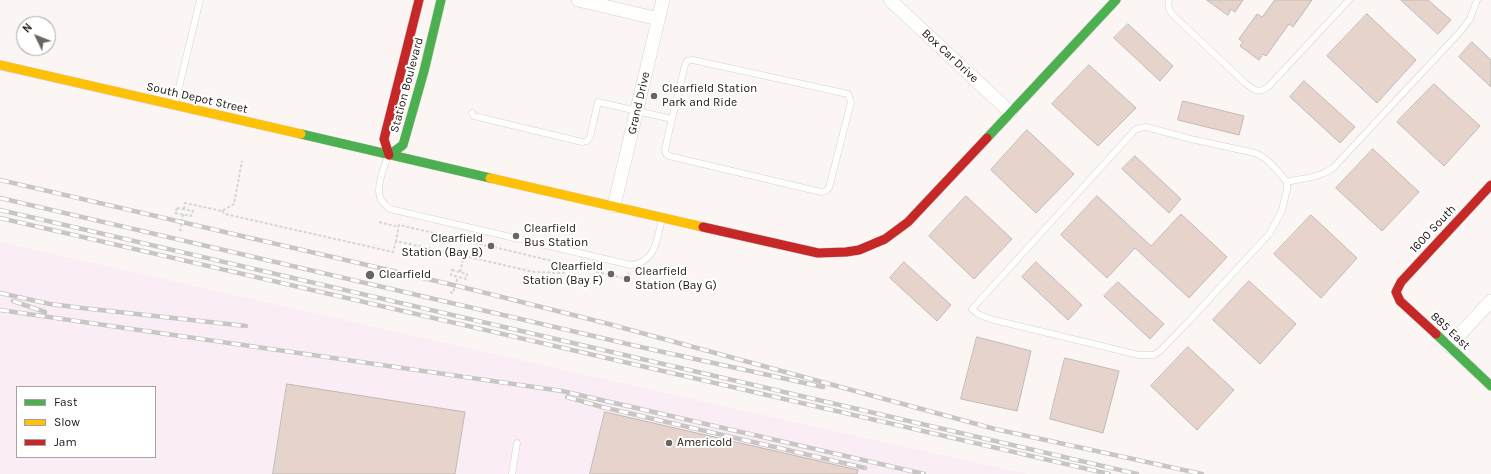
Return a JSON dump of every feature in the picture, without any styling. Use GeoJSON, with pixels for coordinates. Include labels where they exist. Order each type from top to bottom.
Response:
{"type":"FeatureCollection","features":[{"type":"Feature","properties":{"kind":"street","name":"Station Boulevard"},"geometry":{"type":"LineString","coordinates":[[419,0],[384,139],[388,155],[403,145],[424,71],[441,0]]}},
{"type":"Feature","properties":{"kind":"street"},"geometry":{"type":"LineString","coordinates":[[578,0],[659,19]]}},
{"type":"Feature","properties":{"kind":"street","name":"Grand Drive"},"geometry":{"type":"LineString","coordinates":[[614,206],[663,0]]}},
{"type":"Feature","properties":{"kind":"street","name":"Box Car Drive"},"geometry":{"type":"LineString","coordinates":[[890,0],[1010,112]]}},
{"type":"Feature","properties":{"kind":"street","name":"South Depot Street"},"geometry":{"type":"LineString","coordinates":[[0,65],[814,253],[839,254],[865,249],[884,240],[908,222],[1116,0]]}},
{"type":"Feature","properties":{"kind":"street","name":"1600 South"},"geometry":{"type":"LineString","coordinates":[[1396,292],[1401,282],[1491,185]]}},
{"type":"Feature","properties":{"kind":"street","name":"885 East"},"geometry":{"type":"LineString","coordinates":[[1396,292],[1400,301],[1491,386]]}},
{"type":"Feature","properties":{"kind":"street"},"geometry":{"type":"LineString","coordinates":[[1448,346],[1491,301]]}},
{"type":"Feature","properties":{"kind":"lane"},"geometry":{"type":"LineString","coordinates":[[175,105],[200,0]]}},
{"type":"Feature","properties":{"kind":"lane"},"geometry":{"type":"LineString","coordinates":[[1169,0],[1169,10],[1174,16],[1245,83],[1258,91],[1269,86],[1349,0]]}},
{"type":"Feature","properties":{"kind":"lane"},"geometry":{"type":"LineString","coordinates":[[1287,182],[1314,177],[1326,173],[1333,168],[1462,30],[1470,19],[1477,0]]}},
{"type":"Feature","properties":{"kind":"lane"},"geometry":{"type":"LineString","coordinates":[[693,60],[848,94],[851,102],[829,188],[826,191],[821,192],[669,156],[666,154],[665,149],[672,119],[685,65],[687,61],[693,60]]}},
{"type":"Feature","properties":{"kind":"lane"},"geometry":{"type":"LineString","coordinates":[[472,113],[474,116],[582,142],[587,141],[590,137],[598,102],[672,119]]}},
{"type":"Feature","properties":{"kind":"lane"},"geometry":{"type":"LineString","coordinates":[[1146,127],[1191,139],[1255,153],[1260,155],[1272,165],[1287,182],[1287,189],[1282,210],[1270,233],[1179,332],[1154,355],[1139,355],[990,319],[978,314],[972,309],[1135,130],[1139,128],[1146,127]]}},
{"type":"Feature","properties":{"kind":"lane"},"geometry":{"type":"LineString","coordinates":[[388,155],[380,180],[379,190],[380,199],[390,209],[629,264],[639,264],[650,257],[662,218]]}},
{"type":"Feature","properties":{"kind":"lane"},"geometry":{"type":"LineString","coordinates":[[512,474],[517,443]]}},
{"type":"Feature","properties":{"kind":"path"},"geometry":{"type":"LineString","coordinates":[[222,211],[234,204],[242,161]]}},
{"type":"Feature","properties":{"kind":"path"},"geometry":{"type":"LineString","coordinates":[[184,209],[185,203],[222,211],[225,214],[393,252],[399,227]]}},
{"type":"Feature","properties":{"kind":"path"},"geometry":{"type":"LineString","coordinates":[[176,208],[184,209],[193,211],[191,216],[175,213],[176,208]]}},
{"type":"Feature","properties":{"kind":"path"},"geometry":{"type":"LineString","coordinates":[[183,214],[180,230],[184,231]]}},
{"type":"Feature","properties":{"kind":"path"},"geometry":{"type":"LineString","coordinates":[[379,222],[399,227],[400,225],[627,279],[629,264]]}},
{"type":"Feature","properties":{"kind":"path"},"geometry":{"type":"LineString","coordinates":[[396,241],[534,272],[563,273],[569,265]]}},
{"type":"Feature","properties":{"kind":"path"},"geometry":{"type":"LineString","coordinates":[[460,272],[464,256]]}},
{"type":"Feature","properties":{"kind":"path"},"geometry":{"type":"LineString","coordinates":[[452,270],[467,274],[466,279],[458,277],[451,275],[452,270]]}},
{"type":"Feature","properties":{"kind":"path"},"geometry":{"type":"LineString","coordinates":[[450,292],[453,293],[458,277]]}},
{"type":"Feature","properties":{"kind":"shaded area"},"geometry":{"type":"Polygon","coordinates":[[[0,242],[780,419],[1027,474],[0,474],[0,242]]]}},
{"type":"Feature","properties":{"kind":"building"},"geometry":{"type":"Polygon","coordinates":[[[1207,0],[1243,0],[1235,12],[1231,9],[1228,15],[1207,0]]]}},
{"type":"Feature","properties":{"kind":"building"},"geometry":{"type":"Polygon","coordinates":[[[1275,0],[1312,0],[1293,27],[1289,24],[1266,56],[1263,54],[1259,60],[1240,46],[1243,42],[1239,39],[1257,14],[1262,17],[1275,0]]]}},
{"type":"Feature","properties":{"kind":"building"},"geometry":{"type":"Polygon","coordinates":[[[1401,0],[1428,0],[1451,20],[1438,34],[1401,0]]]}},
{"type":"Feature","properties":{"kind":"building"},"geometry":{"type":"Polygon","coordinates":[[[1367,14],[1416,60],[1377,103],[1327,56],[1367,14]]]}},
{"type":"Feature","properties":{"kind":"building"},"geometry":{"type":"Polygon","coordinates":[[[1128,24],[1173,66],[1160,81],[1114,38],[1128,24]]]}},
{"type":"Feature","properties":{"kind":"building"},"geometry":{"type":"Polygon","coordinates":[[[1472,42],[1491,60],[1491,87],[1459,57],[1472,42]]]}},
{"type":"Feature","properties":{"kind":"building"},"geometry":{"type":"Polygon","coordinates":[[[1089,65],[1136,108],[1098,146],[1052,104],[1089,65]]]}},
{"type":"Feature","properties":{"kind":"building"},"geometry":{"type":"Polygon","coordinates":[[[1304,81],[1355,127],[1340,143],[1290,97],[1304,81]]]}},
{"type":"Feature","properties":{"kind":"building"},"geometry":{"type":"Polygon","coordinates":[[[1434,84],[1480,126],[1444,166],[1397,122],[1434,84]]]}},
{"type":"Feature","properties":{"kind":"building"},"geometry":{"type":"Polygon","coordinates":[[[1183,101],[1244,116],[1239,135],[1178,120],[1183,101]]]}},
{"type":"Feature","properties":{"kind":"building"},"geometry":{"type":"Polygon","coordinates":[[[1027,130],[1074,174],[1036,213],[991,170],[1027,130]]]}},
{"type":"Feature","properties":{"kind":"building"},"geometry":{"type":"Polygon","coordinates":[[[1373,149],[1419,192],[1382,231],[1336,188],[1373,149]]]}},
{"type":"Feature","properties":{"kind":"building"},"geometry":{"type":"Polygon","coordinates":[[[1135,156],[1181,199],[1169,213],[1122,169],[1135,156]]]}},
{"type":"Feature","properties":{"kind":"building"},"geometry":{"type":"Polygon","coordinates":[[[966,196],[1012,239],[974,279],[929,236],[966,196]]]}},
{"type":"Feature","properties":{"kind":"building"},"geometry":{"type":"Polygon","coordinates":[[[1097,196],[1151,246],[1181,214],[1227,257],[1189,298],[1135,248],[1107,278],[1061,235],[1097,196]]]}},
{"type":"Feature","properties":{"kind":"building"},"geometry":{"type":"Polygon","coordinates":[[[1311,215],[1357,258],[1321,298],[1274,254],[1311,215]]]}},
{"type":"Feature","properties":{"kind":"building"},"geometry":{"type":"Polygon","coordinates":[[[904,262],[951,305],[937,321],[890,278],[904,262]]]}},
{"type":"Feature","properties":{"kind":"building"},"geometry":{"type":"Polygon","coordinates":[[[1036,262],[1082,305],[1068,320],[1022,277],[1036,262]]]}},
{"type":"Feature","properties":{"kind":"building"},"geometry":{"type":"Polygon","coordinates":[[[1249,281],[1296,324],[1260,364],[1213,320],[1249,281]]]}},
{"type":"Feature","properties":{"kind":"building"},"geometry":{"type":"Polygon","coordinates":[[[1118,282],[1164,324],[1150,339],[1104,296],[1118,282]]]}},
{"type":"Feature","properties":{"kind":"building"},"geometry":{"type":"Polygon","coordinates":[[[977,337],[1031,351],[1017,411],[961,399],[977,337]]]}},
{"type":"Feature","properties":{"kind":"building"},"geometry":{"type":"Polygon","coordinates":[[[1188,347],[1234,390],[1197,430],[1151,386],[1188,347]]]}},
{"type":"Feature","properties":{"kind":"building"},"geometry":{"type":"Polygon","coordinates":[[[1065,358],[1119,371],[1103,433],[1050,419],[1065,358]]]}},
{"type":"Feature","properties":{"kind":"building"},"geometry":{"type":"Polygon","coordinates":[[[287,384],[465,412],[455,474],[273,474],[287,384]]]}},
{"type":"Feature","properties":{"kind":"building","name":"Americold"},"geometry":{"type":"Polygon","coordinates":[[[605,412],[858,470],[857,474],[590,474],[605,412]]]}},
{"type":"Feature","properties":{"kind":"railway"},"geometry":{"type":"LineString","coordinates":[[0,180],[462,287],[605,323],[995,429],[1202,474]]}},
{"type":"Feature","properties":{"kind":"railway"},"geometry":{"type":"LineString","coordinates":[[0,198],[645,348],[823,387]]}},
{"type":"Feature","properties":{"kind":"railway"},"geometry":{"type":"LineString","coordinates":[[0,210],[1137,474]]}},
{"type":"Feature","properties":{"kind":"railway"},"geometry":{"type":"LineString","coordinates":[[0,218],[1109,474]]}},
{"type":"Feature","properties":{"kind":"railway"},"geometry":{"type":"LineString","coordinates":[[0,293],[50,304],[246,326]]}},
{"type":"Feature","properties":{"kind":"railway"},"geometry":{"type":"LineString","coordinates":[[13,301],[45,312]]}},
{"type":"Feature","properties":{"kind":"railway"},"geometry":{"type":"LineString","coordinates":[[0,310],[562,391],[924,474]]}},
{"type":"Feature","properties":{"kind":"railway"},"geometry":{"type":"LineString","coordinates":[[567,397],[602,407],[865,468]]}},
{"type":"Feature","properties":{"kind":"traffic: fast"},"geometry":{"type":"LineString","coordinates":[[389,155],[403,145],[424,71],[441,0]]}},
{"type":"Feature","properties":{"kind":"traffic: fast"},"geometry":{"type":"LineString","coordinates":[[987,138],[1116,0]]}},
{"type":"Feature","properties":{"kind":"traffic: fast"},"geometry":{"type":"LineString","coordinates":[[301,134],[490,178]]}},
{"type":"Feature","properties":{"kind":"traffic: fast"},"geometry":{"type":"LineString","coordinates":[[1436,334],[1491,386]]}},
{"type":"Feature","properties":{"kind":"traffic: slow"},"geometry":{"type":"LineString","coordinates":[[0,65],[301,134]]}},
{"type":"Feature","properties":{"kind":"traffic: slow"},"geometry":{"type":"LineString","coordinates":[[490,178],[703,227]]}},
{"type":"Feature","properties":{"kind":"traffic: jam"},"geometry":{"type":"LineString","coordinates":[[389,155],[384,139],[419,0]]}},
{"type":"Feature","properties":{"kind":"traffic: jam"},"geometry":{"type":"LineString","coordinates":[[703,227],[818,253],[859,250],[885,239],[908,222],[987,138]]}},
{"type":"Feature","properties":{"kind":"traffic: jam"},"geometry":{"type":"LineString","coordinates":[[1436,334],[1400,301],[1396,292],[1401,282],[1491,185]]}},
{"type":"Feature","properties":{"kind":"place","name":"Clearfield Station Park and Ride"},"geometry":{"type":"Point","coordinates":[654,96]}},
{"type":"Feature","properties":{"kind":"place","name":"Clearfield Bus Station"},"geometry":{"type":"Point","coordinates":[516,236]}},
{"type":"Feature","properties":{"kind":"place","name":"Clearfield Station (Bay B)"},"geometry":{"type":"Point","coordinates":[491,246]}},
{"type":"Feature","properties":{"kind":"place","name":"Clearfield Station (Bay F)"},"geometry":{"type":"Point","coordinates":[611,274]}},
{"type":"Feature","properties":{"kind":"place","name":"Clearfield"},"geometry":{"type":"Point","coordinates":[370,275]}},
{"type":"Feature","properties":{"kind":"place","name":"Clearfield Station (Bay G)"},"geometry":{"type":"Point","coordinates":[627,279]}},
{"type":"Feature","properties":{"kind":"place","name":"Americold"},"geometry":{"type":"Point","coordinates":[669,443]}}]}
